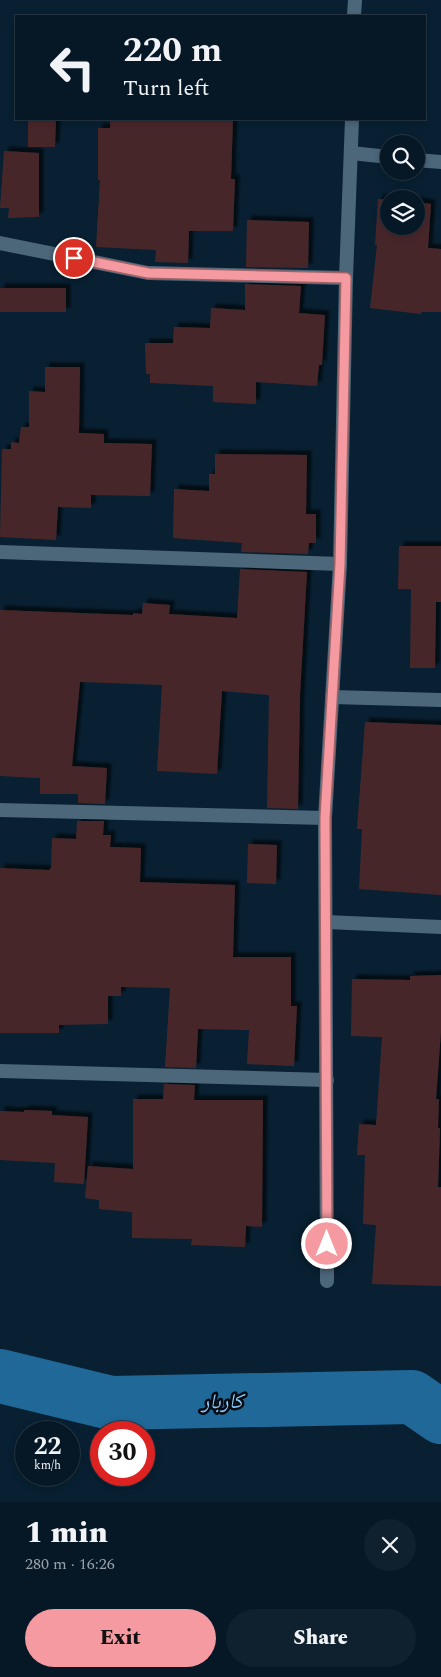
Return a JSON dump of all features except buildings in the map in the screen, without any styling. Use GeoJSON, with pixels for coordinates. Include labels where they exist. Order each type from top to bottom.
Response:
{"type":"FeatureCollection","features":[{"type":"Feature","properties":{"kind":"street"},"geometry":{"type":"LineString","coordinates":[[354,15],[355,0]]}},
{"type":"Feature","properties":{"kind":"street"},"geometry":{"type":"LineString","coordinates":[[327,1281],[325,818],[340,564],[346,278],[352,120]]}},
{"type":"Feature","properties":{"kind":"street"},"geometry":{"type":"LineString","coordinates":[[351,153],[380,156]]}},
{"type":"Feature","properties":{"kind":"street"},"geometry":{"type":"LineString","coordinates":[[425,161],[441,162]]}},
{"type":"Feature","properties":{"kind":"street"},"geometry":{"type":"LineString","coordinates":[[0,243],[148,273],[346,278]]}},
{"type":"Feature","properties":{"kind":"street"},"geometry":{"type":"LineString","coordinates":[[0,552],[340,564]]}},
{"type":"Feature","properties":{"kind":"street"},"geometry":{"type":"LineString","coordinates":[[332,696],[441,700]]}},
{"type":"Feature","properties":{"kind":"street"},"geometry":{"type":"LineString","coordinates":[[0,810],[325,818]]}},
{"type":"Feature","properties":{"kind":"street"},"geometry":{"type":"LineString","coordinates":[[326,922],[441,927]]}},
{"type":"Feature","properties":{"kind":"street"},"geometry":{"type":"LineString","coordinates":[[0,1071],[327,1080]]}},
{"type":"Feature","properties":{"kind":"waterway","name":"کاربار"},"geometry":{"type":"LineString","coordinates":[[0,1376],[111,1403],[412,1397],[441,1417]]}},
{"type":"Feature","properties":{"kind":"route"},"geometry":{"type":"LineString","coordinates":[[74,258],[148,273],[346,278],[340,564],[325,818],[327,1244]]}}]}
